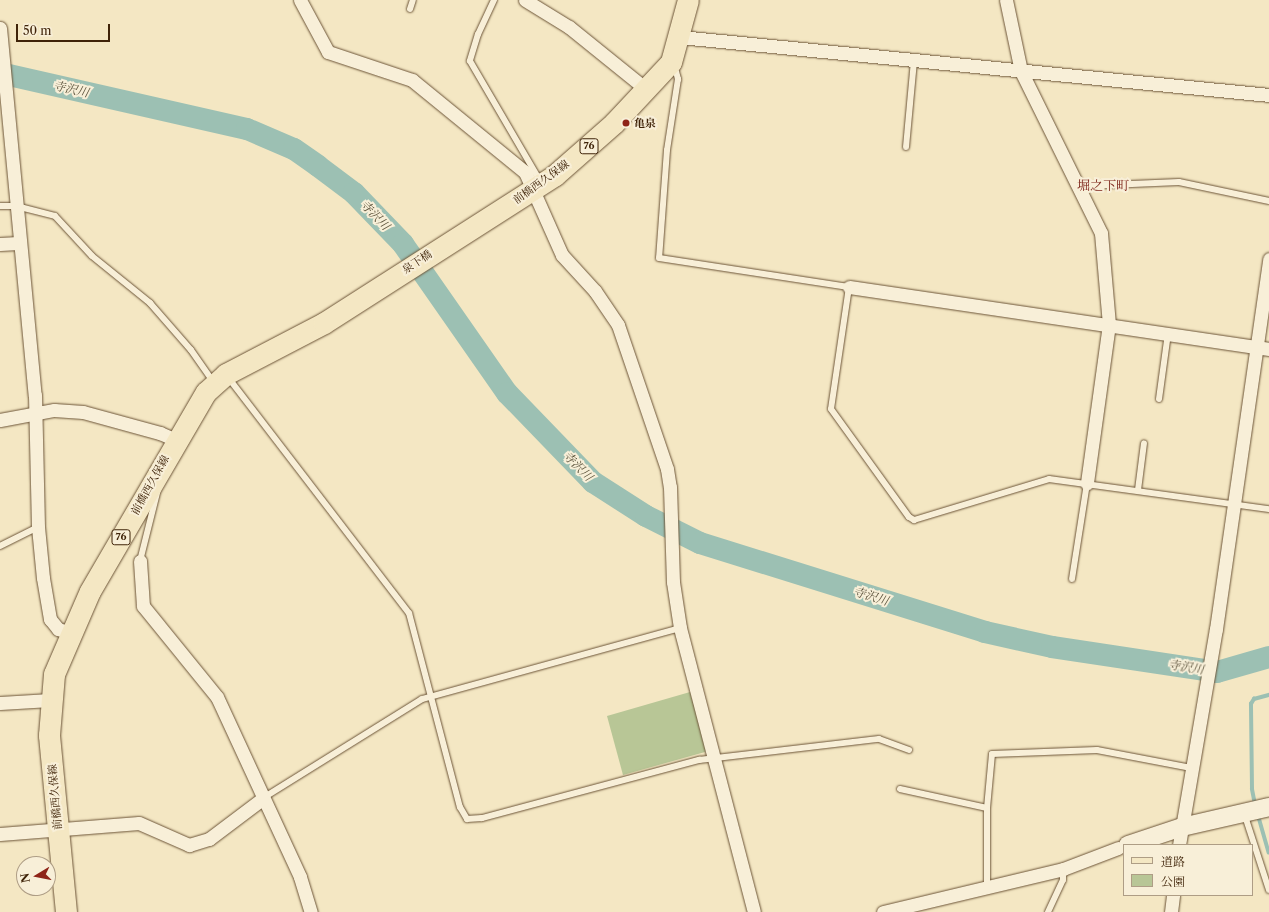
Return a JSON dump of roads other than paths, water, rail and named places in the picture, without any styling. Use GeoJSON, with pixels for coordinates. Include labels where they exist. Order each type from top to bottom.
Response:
{"type":"FeatureCollection","features":[{"type":"Feature","properties":{"kind":"main road","name":"前橋西久保線"},"geometry":{"type":"LineString","coordinates":[[438,248],[538,187],[614,123],[647,90],[671,62],[680,37],[688,0]]}},
{"type":"Feature","properties":{"kind":"main road","name":"泉下橋"},"geometry":{"type":"LineString","coordinates":[[395,276],[438,248]]}},
{"type":"Feature","properties":{"kind":"main road","name":"前橋西久保線"},"geometry":{"type":"LineString","coordinates":[[66,912],[49,735],[50,700],[54,674],[90,591],[176,440],[220,378],[324,323],[395,276]]}},
{"type":"Feature","properties":{"kind":"street"},"geometry":{"type":"LineString","coordinates":[[300,0],[328,52],[412,80],[525,172],[538,187],[562,255],[595,291],[618,325],[662,449],[670,487],[674,570],[673,582],[680,628],[754,912]]}},
{"type":"Feature","properties":{"kind":"street"},"geometry":{"type":"LineString","coordinates":[[525,0],[569,27],[647,90]]}},
{"type":"Feature","properties":{"kind":"street"},"geometry":{"type":"LineString","coordinates":[[1006,0],[1021,71],[1101,233],[1109,324],[1087,482]]}},
{"type":"Feature","properties":{"kind":"street"},"geometry":{"type":"LineString","coordinates":[[0,28],[18,243],[35,413],[38,527],[50,619],[58,629],[71,633]]}},
{"type":"Feature","properties":{"kind":"street"},"geometry":{"type":"LineString","coordinates":[[680,37],[1269,95]]}},
{"type":"Feature","properties":{"kind":"street"},"geometry":{"type":"LineString","coordinates":[[0,244],[18,243]]}},
{"type":"Feature","properties":{"kind":"street"},"geometry":{"type":"LineString","coordinates":[[1179,844],[1191,768],[1205,696],[1233,504],[1263,349],[1269,259]]}},
{"type":"Feature","properties":{"kind":"street"},"geometry":{"type":"LineString","coordinates":[[849,287],[1109,324],[1263,349]]}},
{"type":"Feature","properties":{"kind":"street"},"geometry":{"type":"LineString","coordinates":[[0,420],[35,413],[69,410],[90,413],[160,432],[176,440]]}},
{"type":"Feature","properties":{"kind":"street"},"geometry":{"type":"LineString","coordinates":[[140,562],[143,606],[217,697],[262,799],[300,877],[311,912]]}},
{"type":"Feature","properties":{"kind":"street"},"geometry":{"type":"LineString","coordinates":[[0,703],[50,700]]}},
{"type":"Feature","properties":{"kind":"street"},"geometry":{"type":"LineString","coordinates":[[0,834],[58,827],[139,823],[189,845],[209,839],[262,799]]}},
{"type":"Feature","properties":{"kind":"street"},"geometry":{"type":"LineString","coordinates":[[1129,844],[1182,827],[1269,807]]}},
{"type":"Feature","properties":{"kind":"street"},"geometry":{"type":"LineString","coordinates":[[883,912],[916,908],[1063,869],[1123,846]]}},
{"type":"Feature","properties":{"kind":"street"},"geometry":{"type":"LineString","coordinates":[[1171,912],[1173,896]]}},
{"type":"Feature","properties":{"kind":"lane"},"geometry":{"type":"LineString","coordinates":[[410,9],[413,0]]}},
{"type":"Feature","properties":{"kind":"lane"},"geometry":{"type":"LineString","coordinates":[[494,0],[471,52],[470,60],[538,187]]}},
{"type":"Feature","properties":{"kind":"lane"},"geometry":{"type":"LineString","coordinates":[[906,147],[914,60]]}},
{"type":"Feature","properties":{"kind":"lane"},"geometry":{"type":"LineString","coordinates":[[671,62],[676,66],[678,79],[667,150],[659,258],[849,287],[831,409],[909,517],[914,520],[1049,478],[1087,482],[1269,509]]}},
{"type":"Feature","properties":{"kind":"lane"},"geometry":{"type":"LineString","coordinates":[[1081,190],[1086,186],[1179,182],[1269,201]]}},
{"type":"Feature","properties":{"kind":"lane"},"geometry":{"type":"LineString","coordinates":[[0,206],[16,206],[48,212],[64,223],[92,256],[150,303],[192,350],[220,378],[409,613],[433,696],[460,807],[467,819],[714,758],[879,739],[909,750]]}},
{"type":"Feature","properties":{"kind":"lane"},"geometry":{"type":"LineString","coordinates":[[1159,399],[1168,333]]}},
{"type":"Feature","properties":{"kind":"lane"},"geometry":{"type":"LineString","coordinates":[[1138,490],[1144,443]]}},
{"type":"Feature","properties":{"kind":"lane"},"geometry":{"type":"LineString","coordinates":[[140,562],[158,495],[156,474]]}},
{"type":"Feature","properties":{"kind":"lane"},"geometry":{"type":"LineString","coordinates":[[1072,579],[1087,482]]}},
{"type":"Feature","properties":{"kind":"lane"},"geometry":{"type":"LineString","coordinates":[[0,546],[38,527]]}},
{"type":"Feature","properties":{"kind":"lane"},"geometry":{"type":"LineString","coordinates":[[262,799],[422,699],[680,628]]}},
{"type":"Feature","properties":{"kind":"lane"},"geometry":{"type":"LineString","coordinates":[[987,888],[987,808],[990,758],[998,752],[1098,750],[1191,768]]}},
{"type":"Feature","properties":{"kind":"lane"},"geometry":{"type":"LineString","coordinates":[[900,789],[987,808]]}},
{"type":"Feature","properties":{"kind":"lane"},"geometry":{"type":"LineString","coordinates":[[1244,812],[1269,890]]}},
{"type":"Feature","properties":{"kind":"lane"},"geometry":{"type":"LineString","coordinates":[[1048,912],[1063,880],[1063,869]]}},
{"type":"Feature","properties":{"kind":"waterway","name":"寺沢川"},"geometry":{"type":"LineString","coordinates":[[0,73],[247,129],[294,149],[354,193],[403,244],[507,393],[593,482],[646,516],[700,543],[985,632],[1052,647],[1217,672],[1269,657]]}},
{"type":"Feature","properties":{"kind":"waterway"},"geometry":{"type":"LineString","coordinates":[[1255,805],[1252,789],[1251,704],[1254,699],[1269,695]]}},
{"type":"Feature","properties":{"kind":"waterway"},"geometry":{"type":"LineString","coordinates":[[1258,814],[1269,852]]}},
{"type":"Feature","properties":{"kind":"place","name":"亀泉"},"geometry":{"type":"Point","coordinates":[626,123]}},
{"type":"Feature","properties":{"kind":"district","name":"堀之下町"},"geometry":{"type":"Point","coordinates":[1103,185]}}]}
